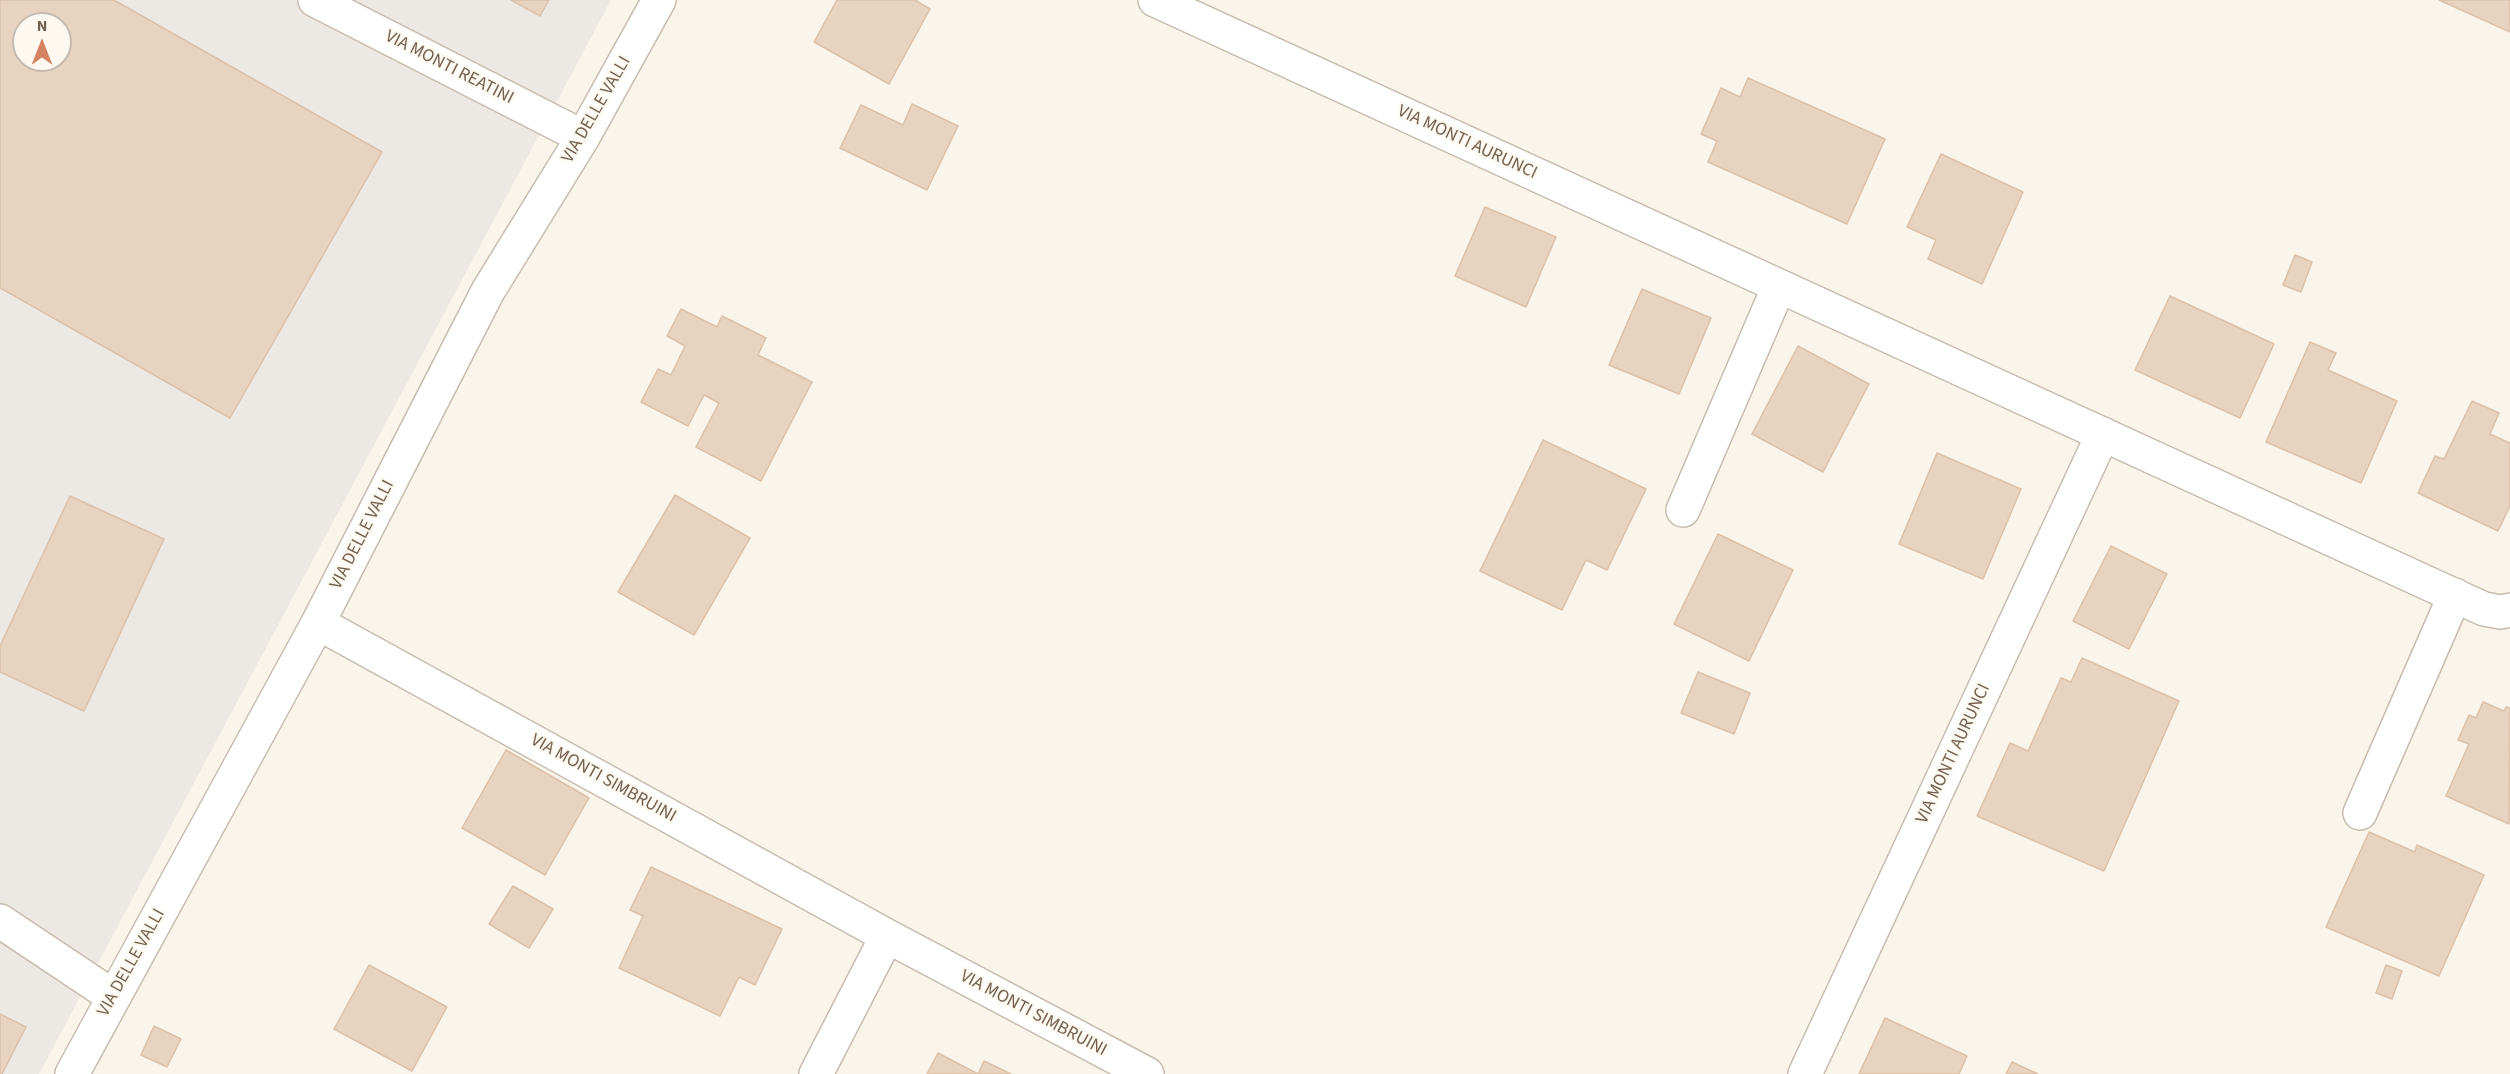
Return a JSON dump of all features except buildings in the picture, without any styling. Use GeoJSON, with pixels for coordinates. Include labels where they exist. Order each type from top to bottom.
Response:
{"type":"FeatureCollection","features":[{"type":"Feature","properties":{"kind":"street","name":"VIA MONTI REATINI"},"geometry":{"type":"LineString","coordinates":[[315,0],[583,137]]}},
{"type":"Feature","properties":{"kind":"street","name":"VIA DELLE VALLI"},"geometry":{"type":"LineString","coordinates":[[72,1074],[318,623],[488,291],[583,137],[659,0]]}},
{"type":"Feature","properties":{"kind":"street","name":"VIA MONTI AURUNCI"},"geometry":{"type":"LineString","coordinates":[[1155,0],[2484,609],[2501,612],[2510,610]]}},
{"type":"Feature","properties":{"kind":"street"},"geometry":{"type":"LineString","coordinates":[[1683,510],[1779,286]]}},
{"type":"Feature","properties":{"kind":"street","name":"VIA MONTI AURUNCI"},"geometry":{"type":"LineString","coordinates":[[1805,1074],[2103,434]]}},
{"type":"Feature","properties":{"kind":"street"},"geometry":{"type":"LineString","coordinates":[[2360,813],[2455,595]]}},
{"type":"Feature","properties":{"kind":"street","name":"VIA MONTI SIMBRUINI"},"geometry":{"type":"LineString","coordinates":[[318,623],[887,936],[1147,1074]]}},
{"type":"Feature","properties":{"kind":"street"},"geometry":{"type":"LineString","coordinates":[[0,921],[114,997]]}},
{"type":"Feature","properties":{"kind":"street"},"geometry":{"type":"LineString","coordinates":[[816,1074],[887,936]]}},
{"type":"Feature","properties":{"kind":"shaded area"},"geometry":{"type":"Polygon","coordinates":[[[0,0],[611,0],[39,1074],[0,1074],[0,0]]]}}]}
